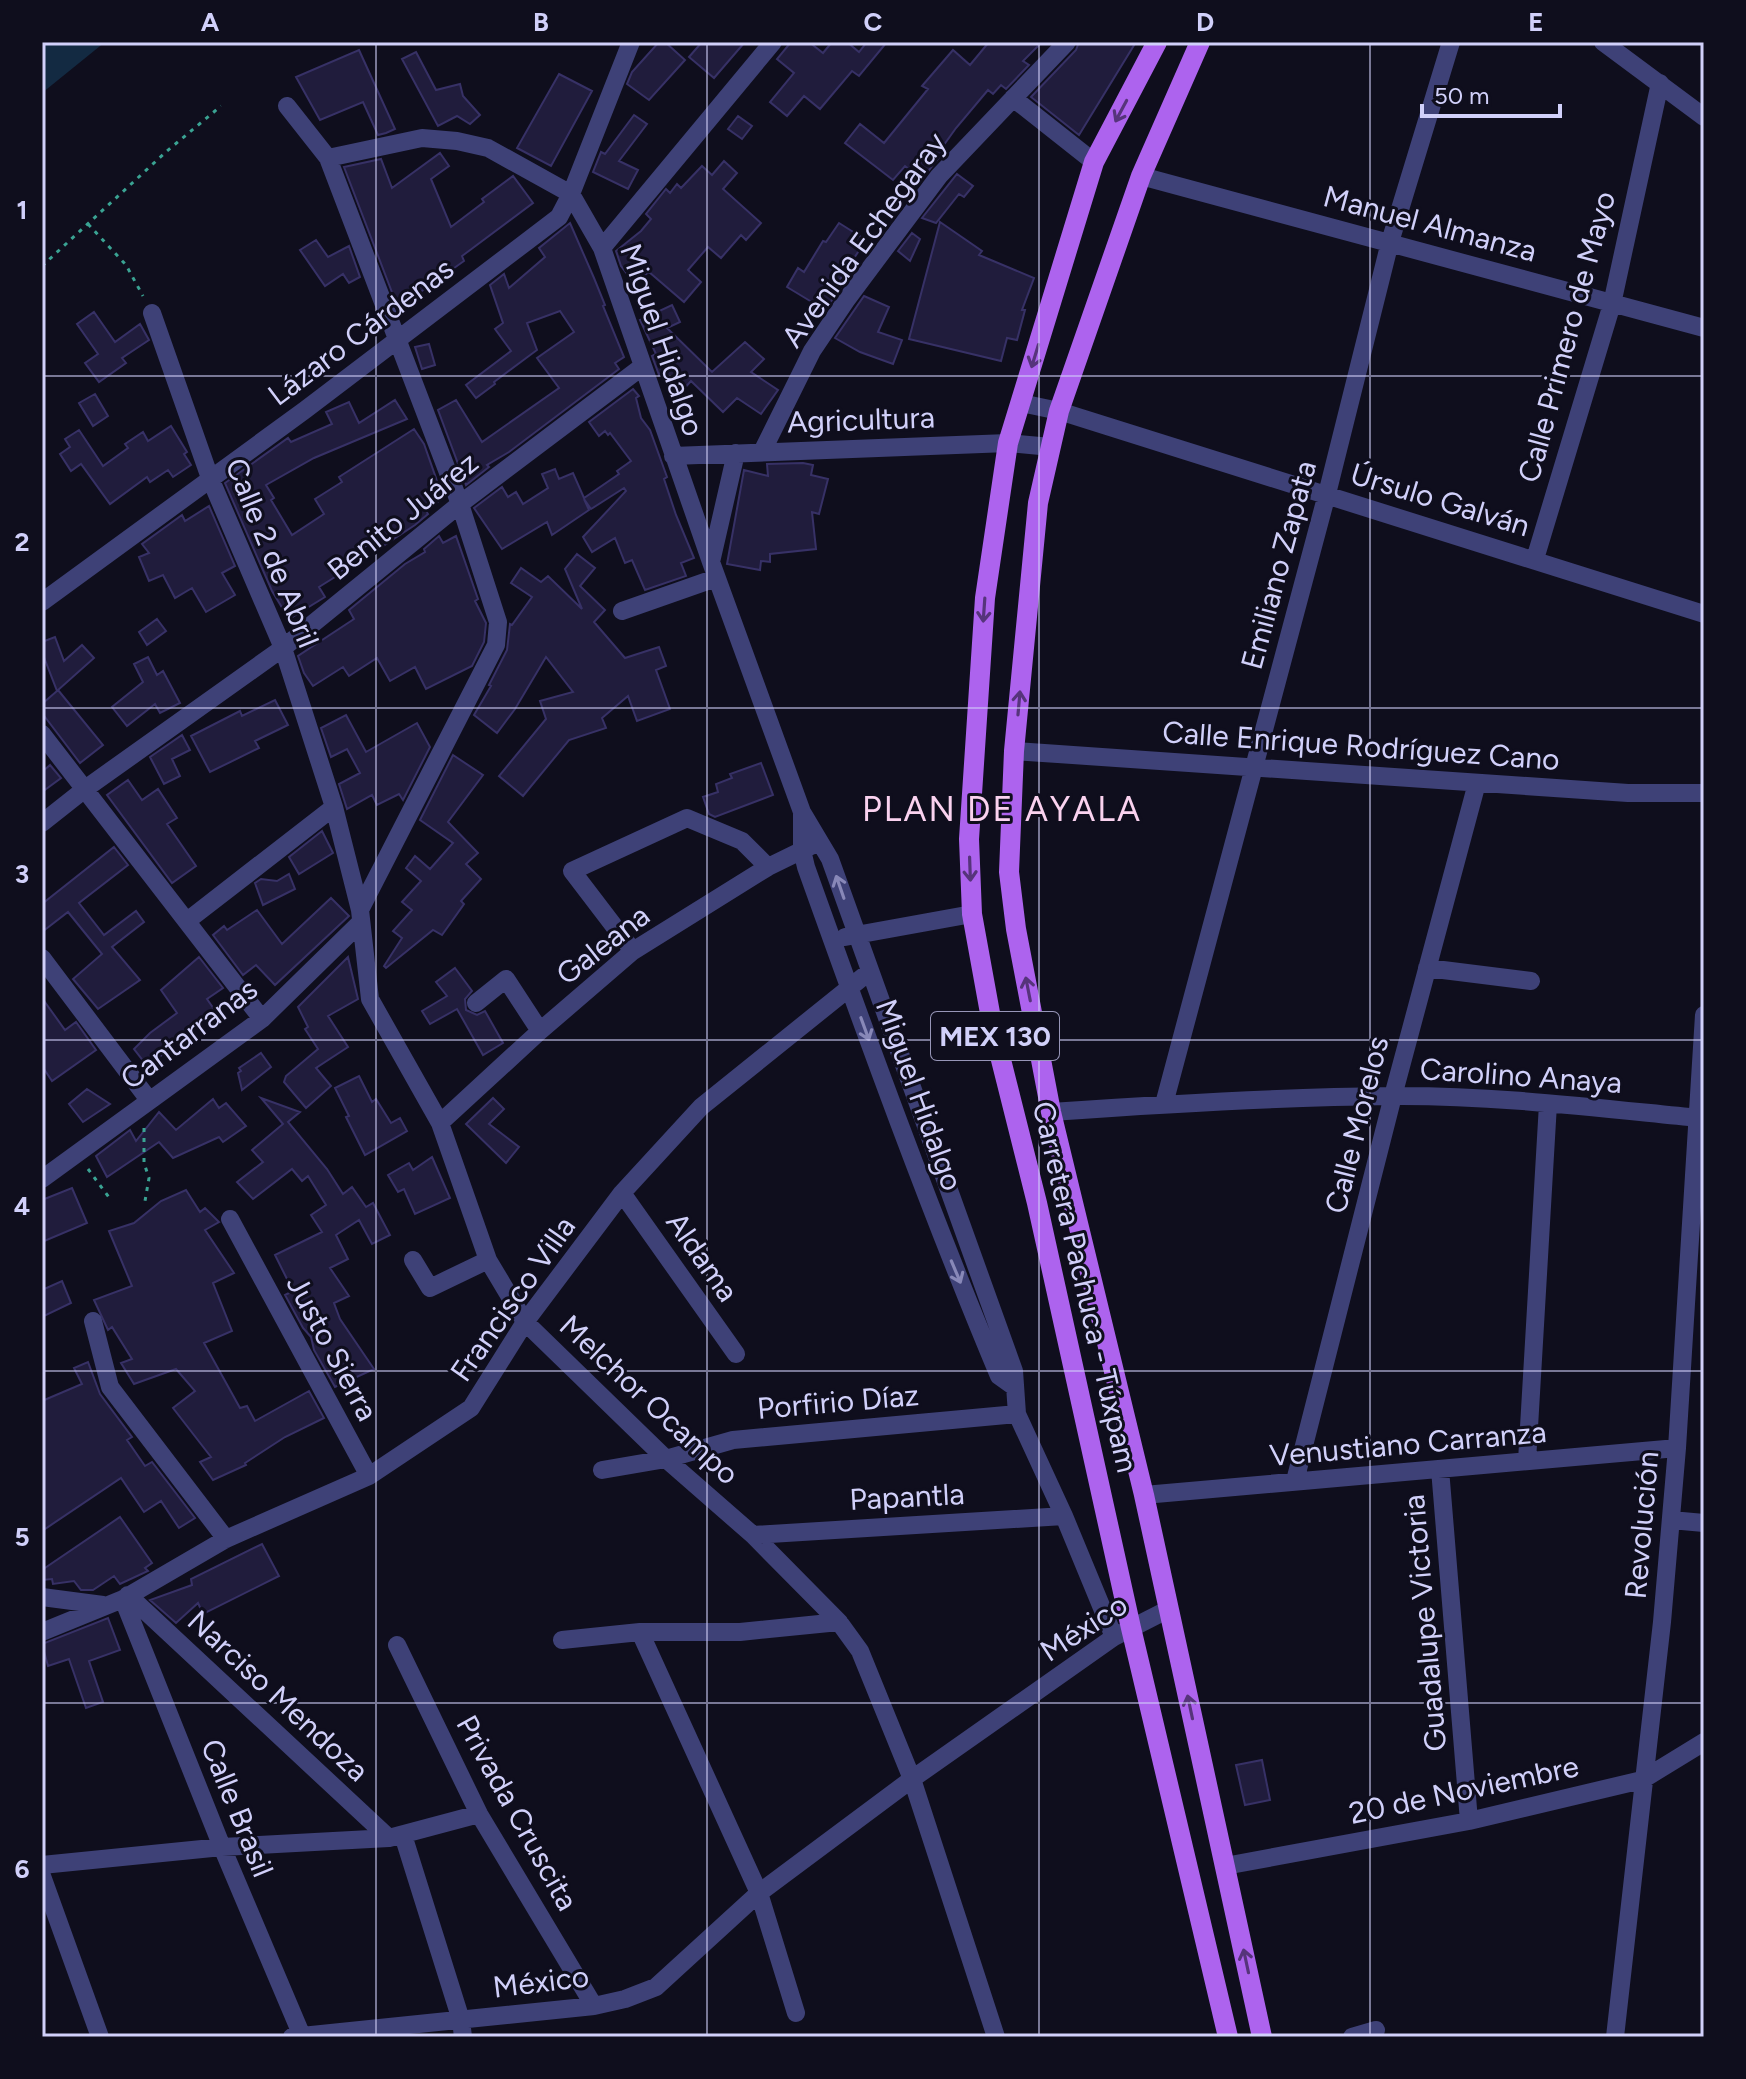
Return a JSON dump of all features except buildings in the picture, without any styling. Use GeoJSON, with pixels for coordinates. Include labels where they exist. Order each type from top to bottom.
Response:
{"type":"FeatureCollection","features":[{"type":"Feature","properties":{"kind":"main road","name":"Carretera Pachuca - Túxpam"},"geometry":{"type":"LineString","coordinates":[[1157,42],[1094,162],[1008,443],[985,598],[969,839],[972,914],[992,1024],[1037,1203],[1123,1633],[1227,2034]]}},
{"type":"Feature","properties":{"kind":"main road","name":"Carretera Pachuca - Túxpam"},"geometry":{"type":"LineString","coordinates":[[1200,42],[1141,176],[1059,411],[1038,503],[1014,751],[1009,872],[1016,929],[1051,1112],[1144,1495],[1262,2037]]}},
{"type":"Feature","properties":{"kind":"street","name":"Lázaro Cárdenas"},"geometry":{"type":"LineString","coordinates":[[42,602],[399,340],[559,217],[631,42]]}},
{"type":"Feature","properties":{"kind":"street"},"geometry":{"type":"LineString","coordinates":[[602,248],[773,42]]}},
{"type":"Feature","properties":{"kind":"street","name":"Avenida Echegaray"},"geometry":{"type":"LineString","coordinates":[[762,452],[812,351],[847,299],[939,176],[1067,42]]}},
{"type":"Feature","properties":{"kind":"street","name":"Emiliano Zapata"},"geometry":{"type":"LineString","coordinates":[[1164,1104],[1256,766],[1390,242],[1451,42]]}},
{"type":"Feature","properties":{"kind":"street"},"geometry":{"type":"LineString","coordinates":[[1603,42],[1704,117]]}},
{"type":"Feature","properties":{"kind":"street","name":"Calle Primero de Mayo"},"geometry":{"type":"LineString","coordinates":[[1535,559],[1612,304],[1660,83]]}},
{"type":"Feature","properties":{"kind":"street"},"geometry":{"type":"LineString","coordinates":[[1013,98],[1094,162]]}},
{"type":"Feature","properties":{"kind":"street"},"geometry":{"type":"LineString","coordinates":[[287,106],[328,158],[460,504]]}},
{"type":"Feature","properties":{"kind":"street"},"geometry":{"type":"LineString","coordinates":[[328,158],[422,138],[457,141],[488,148],[571,194]]}},
{"type":"Feature","properties":{"kind":"street","name":"Manuel Almanza"},"geometry":{"type":"LineString","coordinates":[[1141,176],[1704,328]]}},
{"type":"Feature","properties":{"kind":"street","name":"Miguel Hidalgo"},"geometry":{"type":"LineString","coordinates":[[571,194],[602,248],[673,456],[802,812],[830,859],[1014,1371],[1017,1414],[1123,1633]]}},
{"type":"Feature","properties":{"kind":"street","name":"Calle 2 de Abril"},"geometry":{"type":"LineString","coordinates":[[152,313],[210,478],[283,648],[334,807],[360,916]]}},
{"type":"Feature","properties":{"kind":"street","name":"Benito Juárez"},"geometry":{"type":"LineString","coordinates":[[42,823],[283,648],[460,504],[643,366]]}},
{"type":"Feature","properties":{"kind":"street","name":"Úrsulo Galván"},"geometry":{"type":"LineString","coordinates":[[1021,403],[1059,411],[1704,614]]}},
{"type":"Feature","properties":{"kind":"street","name":"Agricultura"},"geometry":{"type":"LineString","coordinates":[[673,456],[1008,443],[1051,447]]}},
{"type":"Feature","properties":{"kind":"street"},"geometry":{"type":"LineString","coordinates":[[622,611],[714,570],[736,453]]}},
{"type":"Feature","properties":{"kind":"street","name":"Cantarranas"},"geometry":{"type":"LineString","coordinates":[[42,1178],[262,1019],[360,916],[496,645],[498,622],[460,504]]}},
{"type":"Feature","properties":{"kind":"street"},"geometry":{"type":"LineString","coordinates":[[42,734],[262,1019]]}},
{"type":"Feature","properties":{"kind":"street","name":"Calle Enrique Rodríguez Cano"},"geometry":{"type":"LineString","coordinates":[[1014,751],[1628,793],[1704,793]]}},
{"type":"Feature","properties":{"kind":"street","name":"Calle Morelos"},"geometry":{"type":"LineString","coordinates":[[1295,1481],[1477,783]]}},
{"type":"Feature","properties":{"kind":"street"},"geometry":{"type":"LineString","coordinates":[[187,921],[334,807]]}},
{"type":"Feature","properties":{"kind":"street","name":"Miguel Hidalgo"},"geometry":{"type":"LineString","coordinates":[[802,812],[802,850],[849,987],[940,1231],[999,1376],[1013,1386]]}},
{"type":"Feature","properties":{"kind":"street"},"geometry":{"type":"LineString","coordinates":[[633,951],[572,871],[687,818],[742,841],[768,867]]}},
{"type":"Feature","properties":{"kind":"street","name":"Galeana"},"geometry":{"type":"LineString","coordinates":[[440,1123],[633,951],[768,867],[822,841]]}},
{"type":"Feature","properties":{"kind":"street"},"geometry":{"type":"LineString","coordinates":[[833,941],[855,933],[972,914]]}},
{"type":"Feature","properties":{"kind":"street","name":"Melchor Ocampo"},"geometry":{"type":"LineString","coordinates":[[360,916],[370,999],[440,1123],[488,1260],[525,1322],[666,1459],[753,1535],[839,1622],[860,1651],[912,1779],[996,2037]]}},
{"type":"Feature","properties":{"kind":"street"},"geometry":{"type":"LineString","coordinates":[[42,958],[149,1100]]}},
{"type":"Feature","properties":{"kind":"street"},"geometry":{"type":"LineString","coordinates":[[1427,968],[1531,981]]}},
{"type":"Feature","properties":{"kind":"street","name":"Francisco Villa"},"geometry":{"type":"LineString","coordinates":[[42,1632],[126,1597],[226,1539],[369,1476],[471,1408],[525,1322],[622,1193],[701,1107],[869,972]]}},
{"type":"Feature","properties":{"kind":"street"},"geometry":{"type":"LineString","coordinates":[[476,1003],[506,979],[540,1031]]}},
{"type":"Feature","properties":{"kind":"street","name":"Revolución"},"geometry":{"type":"LineString","coordinates":[[1615,2037],[1671,1520],[1701,1127],[1704,1015]]}},
{"type":"Feature","properties":{"kind":"street","name":"Carolino Anaya"},"geometry":{"type":"LineString","coordinates":[[1051,1112],[1164,1104],[1393,1096],[1548,1104],[1701,1127]]}},
{"type":"Feature","properties":{"kind":"street"},"geometry":{"type":"LineString","coordinates":[[1527,1461],[1548,1104]]}},
{"type":"Feature","properties":{"kind":"street","name":"Aldama"},"geometry":{"type":"LineString","coordinates":[[622,1193],[736,1354]]}},
{"type":"Feature","properties":{"kind":"street","name":"Justo Sierra"},"geometry":{"type":"LineString","coordinates":[[230,1219],[369,1476]]}},
{"type":"Feature","properties":{"kind":"street"},"geometry":{"type":"LineString","coordinates":[[940,1231],[960,1224]]}},
{"type":"Feature","properties":{"kind":"street"},"geometry":{"type":"LineString","coordinates":[[413,1260],[430,1288],[488,1260]]}},
{"type":"Feature","properties":{"kind":"street"},"geometry":{"type":"LineString","coordinates":[[93,1321],[110,1387],[226,1539]]}},
{"type":"Feature","properties":{"kind":"street","name":"Porfirio Díaz"},"geometry":{"type":"LineString","coordinates":[[602,1470],[666,1459],[733,1440],[1017,1414]]}},
{"type":"Feature","properties":{"kind":"street","name":"Venustiano Carranza"},"geometry":{"type":"LineString","coordinates":[[1144,1495],[1677,1448]]}},
{"type":"Feature","properties":{"kind":"street","name":"Guadalupe Victoria"},"geometry":{"type":"LineString","coordinates":[[1440,1469],[1469,1821]]}},
{"type":"Feature","properties":{"kind":"street","name":"Papantla"},"geometry":{"type":"LineString","coordinates":[[753,1535],[1064,1516]]}},
{"type":"Feature","properties":{"kind":"street"},"geometry":{"type":"LineString","coordinates":[[1671,1520],[1704,1523]]}},
{"type":"Feature","properties":{"kind":"street","name":"Francisco Villa"},"geometry":{"type":"LineString","coordinates":[[42,1597],[105,1606]]}},
{"type":"Feature","properties":{"kind":"street","name":"Narciso Mendoza"},"geometry":{"type":"LineString","coordinates":[[126,1597],[396,1837]]}},
{"type":"Feature","properties":{"kind":"street","name":"Calle Brasil"},"geometry":{"type":"LineString","coordinates":[[126,1597],[222,1847],[302,2036]]}},
{"type":"Feature","properties":{"kind":"street","name":"México"},"geometry":{"type":"LineString","coordinates":[[292,2037],[462,2028],[594,2006],[656,1987],[759,1893],[912,1779],[1123,1633],[1169,1609]]}},
{"type":"Feature","properties":{"kind":"street"},"geometry":{"type":"LineString","coordinates":[[562,1640],[640,1632],[740,1632],[839,1622]]}},
{"type":"Feature","properties":{"kind":"street"},"geometry":{"type":"LineString","coordinates":[[640,1632],[759,1893],[796,2013]]}},
{"type":"Feature","properties":{"kind":"street","name":"Privada Cruscita"},"geometry":{"type":"LineString","coordinates":[[397,1645],[479,1814],[594,2006]]}},
{"type":"Feature","properties":{"kind":"street","name":"20 de Noviembre"},"geometry":{"type":"LineString","coordinates":[[1225,1866],[1469,1821],[1642,1780],[1704,1742]]}},
{"type":"Feature","properties":{"kind":"street"},"geometry":{"type":"LineString","coordinates":[[42,1865],[222,1847],[396,1837],[479,1814]]}},
{"type":"Feature","properties":{"kind":"street"},"geometry":{"type":"LineString","coordinates":[[396,1837],[462,2028]]}},
{"type":"Feature","properties":{"kind":"street"},"geometry":{"type":"LineString","coordinates":[[42,1876],[100,2037]]}},
{"type":"Feature","properties":{"kind":"street"},"geometry":{"type":"LineString","coordinates":[[1352,2037],[1376,2030]]}},
{"type":"Feature","properties":{"kind":"path"},"geometry":{"type":"LineString","coordinates":[[42,266],[167,151],[221,106]]}},
{"type":"Feature","properties":{"kind":"path"},"geometry":{"type":"LineString","coordinates":[[88,224],[126,265],[152,313]]}},
{"type":"Feature","properties":{"kind":"path"},"geometry":{"type":"LineString","coordinates":[[133,1112],[146,1132],[142,1140],[149,1178],[145,1201]]}},
{"type":"Feature","properties":{"kind":"path"},"geometry":{"type":"LineString","coordinates":[[74,1155],[111,1200]]}},
{"type":"Feature","properties":{"kind":"water"},"geometry":{"type":"Polygon","coordinates":[[[42,42],[105,42],[42,93],[42,42]]]}},
{"type":"Feature","properties":{"kind":"district","name":"PLAN DE AYALA"},"geometry":{"type":"Point","coordinates":[1002,809]}}]}
